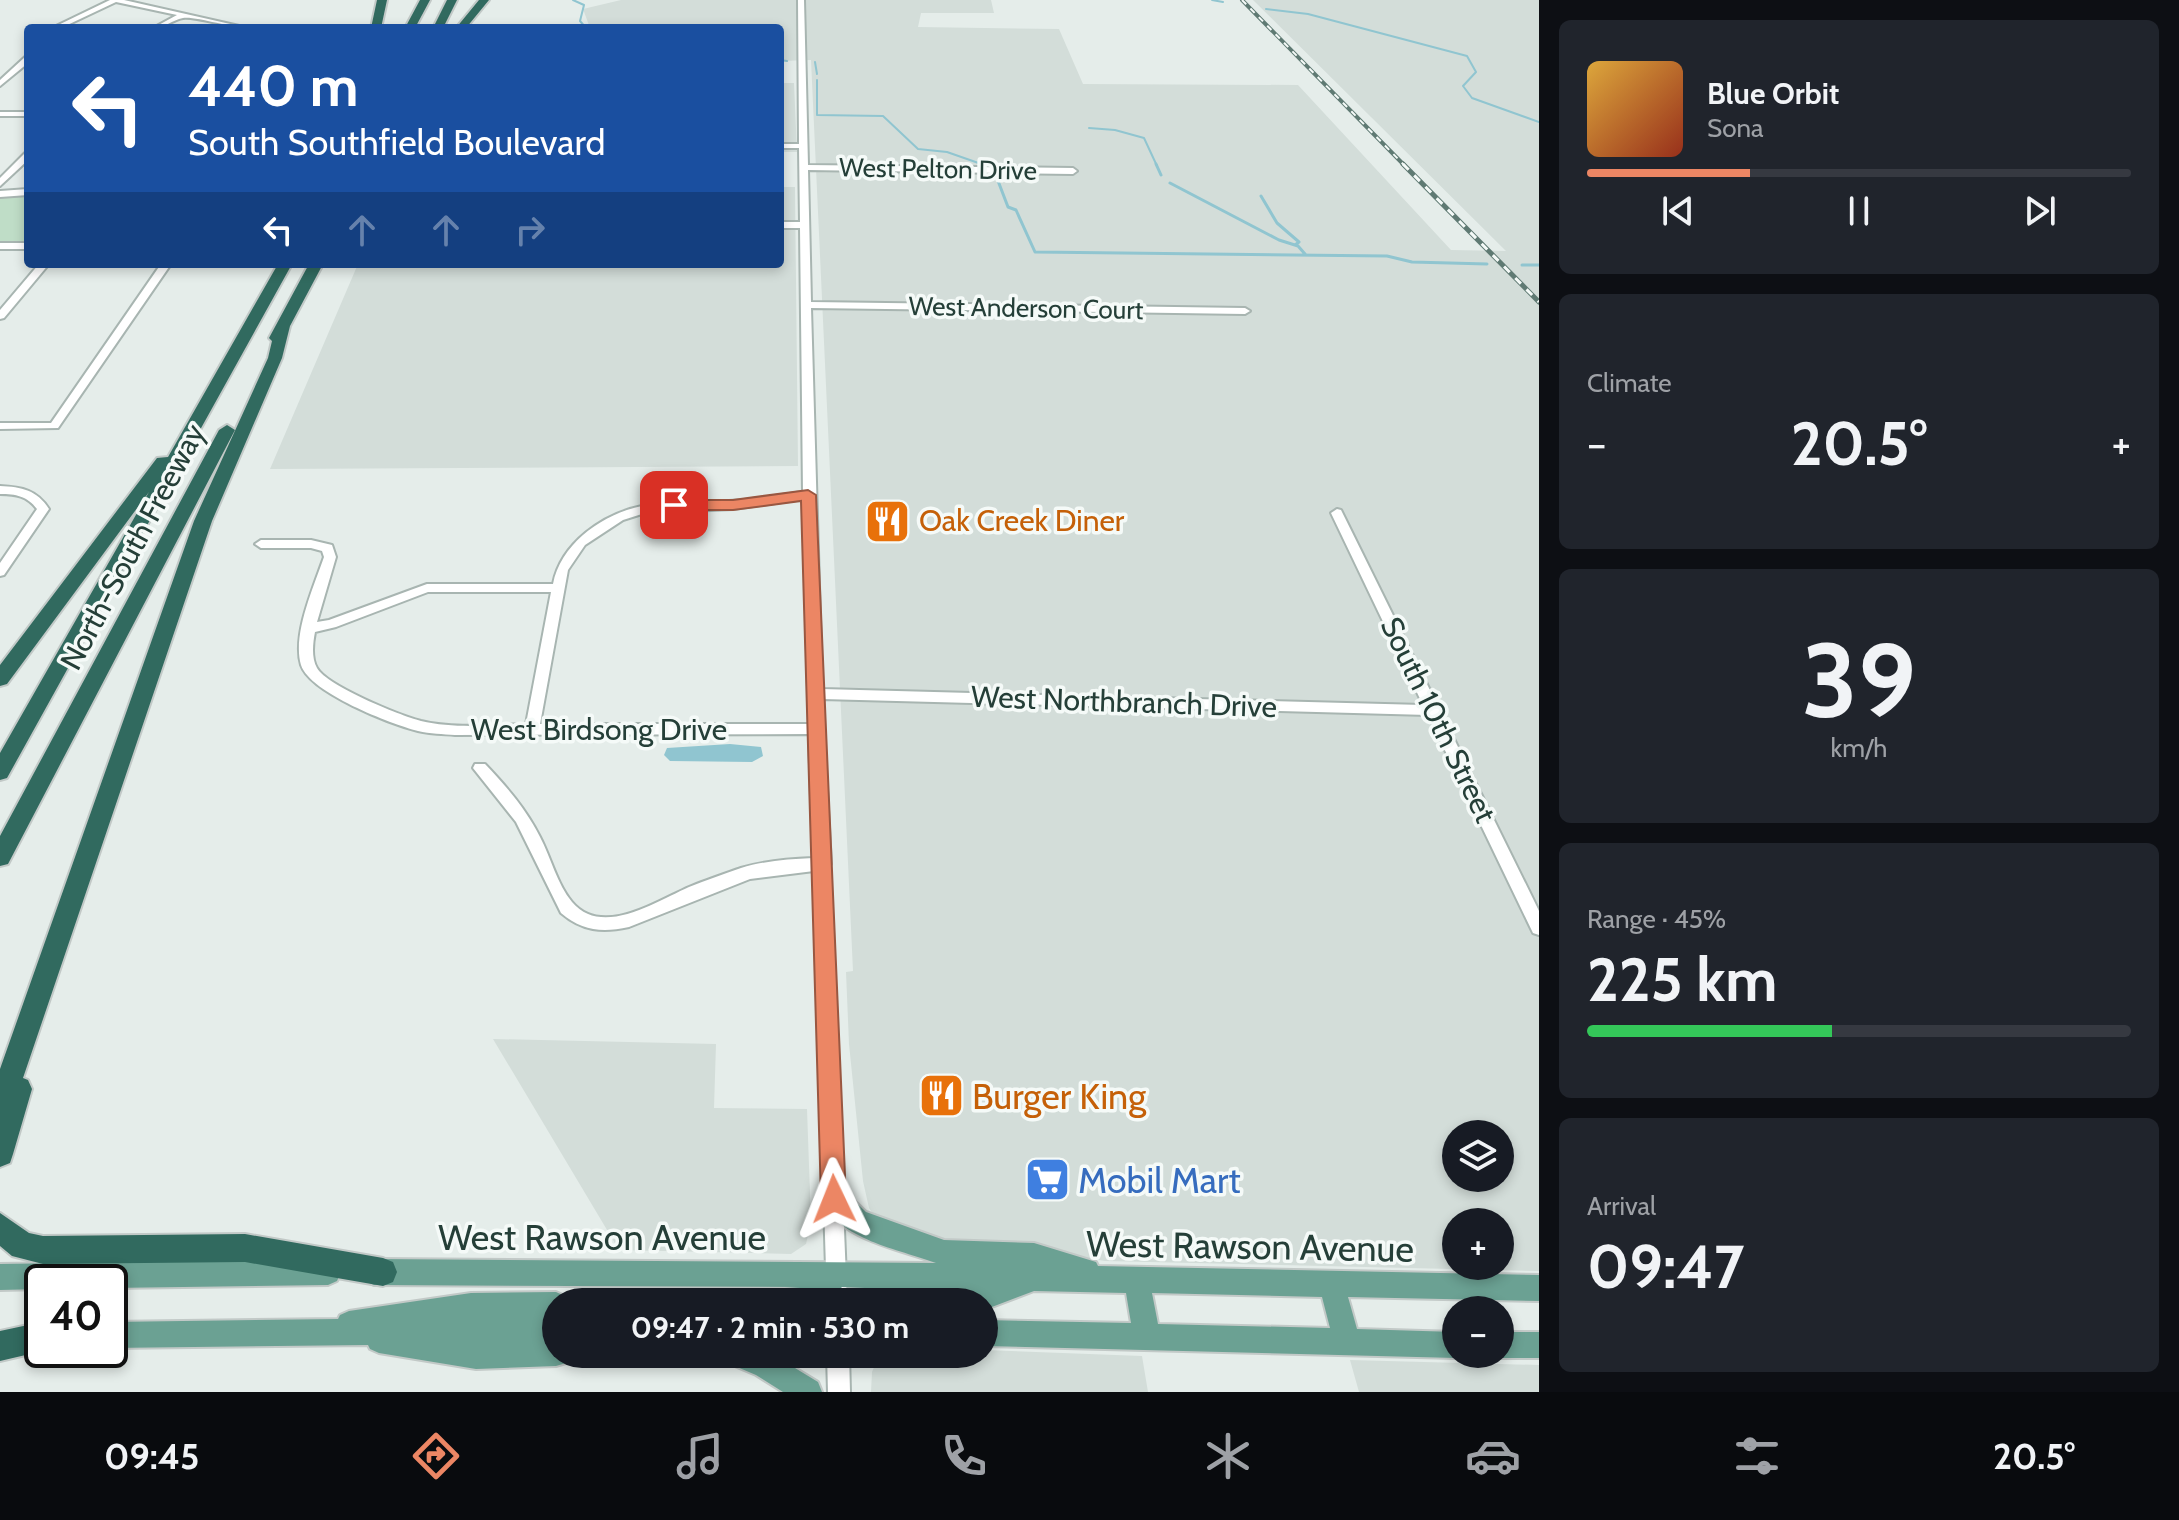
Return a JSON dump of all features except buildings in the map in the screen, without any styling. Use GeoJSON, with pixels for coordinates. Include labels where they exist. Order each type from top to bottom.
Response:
{"type":"FeatureCollection","features":[{"type":"Feature","properties":{"kind":"highway"},"geometry":{"type":"LineString","coordinates":[[377,24],[382,0]]}},
{"type":"Feature","properties":{"kind":"highway"},"geometry":{"type":"LineString","coordinates":[[412,24],[425,0]]}},
{"type":"Feature","properties":{"kind":"highway"},"geometry":{"type":"LineString","coordinates":[[440,24],[452,0]]}},
{"type":"Feature","properties":{"kind":"highway"},"geometry":{"type":"LineString","coordinates":[[464,24],[484,0]]}},
{"type":"Feature","properties":{"kind":"highway","name":"North-South Freeway"},"geometry":{"type":"LineString","coordinates":[[0,772],[283,268]]}},
{"type":"Feature","properties":{"kind":"highway","name":"North-South Freeway"},"geometry":{"type":"LineString","coordinates":[[0,857],[314,268]]}},
{"type":"Feature","properties":{"kind":"highway"},"geometry":{"type":"LineString","coordinates":[[0,1106],[193,548],[229,456],[275,358],[283,326]]}},
{"type":"Feature","properties":{"kind":"highway"},"geometry":{"type":"LineString","coordinates":[[0,679],[220,380]]}},
{"type":"Feature","properties":{"kind":"highway"},"geometry":{"type":"LineString","coordinates":[[0,1154],[28,1057],[37,1004]]}},
{"type":"Feature","properties":{"kind":"highway"},"geometry":{"type":"LineString","coordinates":[[0,1227],[22,1246],[43,1250],[245,1248],[383,1272]]}},
{"type":"Feature","properties":{"kind":"highway"},"geometry":{"type":"LineString","coordinates":[[0,1346],[24,1340]]}},
{"type":"Feature","properties":{"kind":"main road"},"geometry":{"type":"LineString","coordinates":[[834,1199],[858,1222],[944,1253],[1034,1256],[1125,1279],[1147,1338]]}},
{"type":"Feature","properties":{"kind":"main road","name":"West Rawson Avenue"},"geometry":{"type":"LineString","coordinates":[[0,1277],[383,1272],[836,1274],[1539,1288]]}},
{"type":"Feature","properties":{"kind":"main road"},"geometry":{"type":"LineString","coordinates":[[826,1288],[836,1274]]}},
{"type":"Feature","properties":{"kind":"main road"},"geometry":{"type":"LineString","coordinates":[[998,1293],[1036,1277]]}},
{"type":"Feature","properties":{"kind":"main road"},"geometry":{"type":"LineString","coordinates":[[1332,1285],[1347,1343]]}},
{"type":"Feature","properties":{"kind":"main road"},"geometry":{"type":"LineString","coordinates":[[320,1332],[388,1316],[471,1306],[542,1305]]}},
{"type":"Feature","properties":{"kind":"main road"},"geometry":{"type":"LineString","coordinates":[[128,1335],[542,1330]]}},
{"type":"Feature","properties":{"kind":"main road"},"geometry":{"type":"LineString","coordinates":[[320,1332],[463,1354],[542,1353]]}},
{"type":"Feature","properties":{"kind":"main road"},"geometry":{"type":"LineString","coordinates":[[998,1333],[1442,1345]]}},
{"type":"Feature","properties":{"kind":"main road"},"geometry":{"type":"LineString","coordinates":[[0,1336],[24,1336]]}},
{"type":"Feature","properties":{"kind":"main road"},"geometry":{"type":"LineString","coordinates":[[1514,1345],[1539,1345]]}},
{"type":"Feature","properties":{"kind":"main road"},"geometry":{"type":"LineString","coordinates":[[771,1368],[808,1392]]}},
{"type":"Feature","properties":{"kind":"street"},"geometry":{"type":"LineString","coordinates":[[72,24],[119,0]]}},
{"type":"Feature","properties":{"kind":"street"},"geometry":{"type":"LineString","coordinates":[[64,24],[119,0],[227,24]]}},
{"type":"Feature","properties":{"kind":"street"},"geometry":{"type":"LineString","coordinates":[[801,0],[808,495],[836,1288]]}},
{"type":"Feature","properties":{"kind":"street"},"geometry":{"type":"LineString","coordinates":[[165,24],[185,15]]}},
{"type":"Feature","properties":{"kind":"street"},"geometry":{"type":"LineString","coordinates":[[0,75],[24,54]]}},
{"type":"Feature","properties":{"kind":"street"},"geometry":{"type":"LineString","coordinates":[[0,84],[24,63]]}},
{"type":"Feature","properties":{"kind":"street"},"geometry":{"type":"LineString","coordinates":[[0,114],[24,114]]}},
{"type":"Feature","properties":{"kind":"street"},"geometry":{"type":"LineString","coordinates":[[784,146],[803,146]]}},
{"type":"Feature","properties":{"kind":"street"},"geometry":{"type":"LineString","coordinates":[[0,183],[24,159]]}},
{"type":"Feature","properties":{"kind":"street","name":"West Pelton Drive"},"geometry":{"type":"LineString","coordinates":[[803,167],[1073,171]]}},
{"type":"Feature","properties":{"kind":"street"},"geometry":{"type":"LineString","coordinates":[[0,194],[24,192]]}},
{"type":"Feature","properties":{"kind":"street"},"geometry":{"type":"LineString","coordinates":[[784,225],[804,225]]}},
{"type":"Feature","properties":{"kind":"street"},"geometry":{"type":"LineString","coordinates":[[0,246],[24,246]]}},
{"type":"Feature","properties":{"kind":"street"},"geometry":{"type":"LineString","coordinates":[[0,316],[41,268]]}},
{"type":"Feature","properties":{"kind":"street"},"geometry":{"type":"LineString","coordinates":[[0,426],[54,426],[163,268]]}},
{"type":"Feature","properties":{"kind":"street","name":"West Anderson Court"},"geometry":{"type":"LineString","coordinates":[[806,305],[1245,311]]}},
{"type":"Feature","properties":{"kind":"street"},"geometry":{"type":"LineString","coordinates":[[0,490],[20,490],[37,498],[43,509],[0,572]]}},
{"type":"Feature","properties":{"kind":"street"},"geometry":{"type":"LineString","coordinates":[[532,730],[559,588],[567,559],[581,542],[619,517],[644,509],[674,505],[733,505],[808,495]]}},
{"type":"Feature","properties":{"kind":"street","name":"South 10th Street"},"geometry":{"type":"LineString","coordinates":[[1337,513],[1539,928]]}},
{"type":"Feature","properties":{"kind":"street","name":"West Birdsong Drive"},"geometry":{"type":"LineString","coordinates":[[261,544],[322,545],[331,552],[309,628],[305,655],[313,674],[329,688],[385,713],[437,729],[815,729]]}},
{"type":"Feature","properties":{"kind":"street"},"geometry":{"type":"LineString","coordinates":[[309,628],[331,624],[437,587],[559,588]]}},
{"type":"Feature","properties":{"kind":"street","name":"West Northbranch Drive"},"geometry":{"type":"LineString","coordinates":[[814,694],[1433,710]]}},
{"type":"Feature","properties":{"kind":"street"},"geometry":{"type":"LineString","coordinates":[[480,768],[527,825],[567,908],[592,921],[604,924],[632,920],[707,887],[763,869],[823,864]]}},
{"type":"Feature","properties":{"kind":"street"},"geometry":{"type":"LineString","coordinates":[[838,1368],[839,1392]]}},
{"type":"Feature","properties":{"kind":"shaded area"},"geometry":{"type":"Polygon","coordinates":[[[621,0],[991,0],[994,13],[921,13],[918,27],[1059,29],[1083,84],[1298,85],[1451,250],[1506,251],[1253,0],[1539,0],[1539,1271],[1514,1270],[1514,1208],[1442,1208],[1442,1269],[1105,1261],[1036,1250],[948,1247],[875,1217],[869,1208],[863,1181],[849,1044],[846,972],[853,971],[811,60],[784,61],[784,24],[589,24],[583,9],[621,0]]]}},
{"type":"Feature","properties":{"kind":"shaded area"},"geometry":{"type":"Polygon","coordinates":[[[784,83],[794,83],[797,152],[784,152],[784,83]]]}},
{"type":"Feature","properties":{"kind":"shaded area"},"geometry":{"type":"Polygon","coordinates":[[[784,187],[795,187],[798,466],[270,469],[356,268],[784,268],[784,187]]]}},
{"type":"Feature","properties":{"kind":"shaded area"},"geometry":{"type":"Polygon","coordinates":[[[493,1039],[716,1044],[714,1108],[807,1109],[811,1222],[806,1244],[791,1254],[619,1250],[493,1039]]]}},
{"type":"Feature","properties":{"kind":"shaded area"},"geometry":{"type":"Polygon","coordinates":[[[998,1351],[1142,1356],[1148,1392],[871,1392],[874,1368],[998,1368],[998,1351]]]}},
{"type":"Feature","properties":{"kind":"shaded area"},"geometry":{"type":"Polygon","coordinates":[[[1350,1360],[1442,1362],[1442,1368],[1539,1365],[1539,1392],[1359,1392],[1350,1360]]]}},
{"type":"Feature","properties":{"kind":"green space"},"geometry":{"type":"Polygon","coordinates":[[[24,195],[24,243],[0,243],[0,197],[24,195]]]}},
{"type":"Feature","properties":{"kind":"water"},"geometry":{"type":"Polygon","coordinates":[[[730,744],[761,747],[763,756],[752,762],[670,761],[664,755],[667,748],[730,744]]]}},
{"type":"Feature","properties":{"kind":"waterway"},"geometry":{"type":"LineString","coordinates":[[573,0],[584,5],[580,21],[583,24]]}},
{"type":"Feature","properties":{"kind":"waterway"},"geometry":{"type":"LineString","coordinates":[[1212,0],[1223,2]]}},
{"type":"Feature","properties":{"kind":"waterway"},"geometry":{"type":"LineString","coordinates":[[1266,9],[1308,14],[1467,56],[1476,72],[1463,86],[1472,98],[1539,122]]}},
{"type":"Feature","properties":{"kind":"waterway"},"geometry":{"type":"LineString","coordinates":[[815,62],[817,74]]}},
{"type":"Feature","properties":{"kind":"waterway"},"geometry":{"type":"LineString","coordinates":[[817,80],[817,115],[883,116],[918,149],[947,152],[983,164]]}},
{"type":"Feature","properties":{"kind":"waterway"},"geometry":{"type":"LineString","coordinates":[[1089,128],[1115,130],[1144,138],[1157,166]]}},
{"type":"Feature","properties":{"kind":"waterway"},"geometry":{"type":"LineString","coordinates":[[983,164],[988,166]]}},
{"type":"Feature","properties":{"kind":"waterway"},"geometry":{"type":"LineString","coordinates":[[983,164],[987,166]]}},
{"type":"Feature","properties":{"kind":"waterway"},"geometry":{"type":"LineString","coordinates":[[1156,164],[1161,175]]}},
{"type":"Feature","properties":{"kind":"waterway"},"geometry":{"type":"LineString","coordinates":[[995,173],[1008,207],[1016,210],[1035,252],[1387,256],[1412,262],[1487,264]]}},
{"type":"Feature","properties":{"kind":"waterway"},"geometry":{"type":"LineString","coordinates":[[1170,183],[1279,240],[1298,246],[1305,254]]}},
{"type":"Feature","properties":{"kind":"waterway"},"geometry":{"type":"LineString","coordinates":[[1261,196],[1277,223],[1299,242],[1295,245]]}},
{"type":"Feature","properties":{"kind":"waterway"},"geometry":{"type":"LineString","coordinates":[[1522,265],[1539,265]]}},
{"type":"Feature","properties":{"kind":"railway"},"geometry":{"type":"LineString","coordinates":[[1242,0],[1405,166]]}},
{"type":"Feature","properties":{"kind":"railway"},"geometry":{"type":"LineString","coordinates":[[1403,164],[1539,302]]}},
{"type":"Feature","properties":{"kind":"place","name":"Oak Creek Diner"},"geometry":{"type":"Point","coordinates":[888,521]}},
{"type":"Feature","properties":{"kind":"place","name":"Burger King"},"geometry":{"type":"Point","coordinates":[941,1096]}},
{"type":"Feature","properties":{"kind":"place","name":"Mobil Mart"},"geometry":{"type":"Point","coordinates":[1047,1180]}},
{"type":"Feature","properties":{"kind":"route"},"geometry":{"type":"LineString","coordinates":[[674,505],[733,505],[808,495],[834,1199]]}}]}
